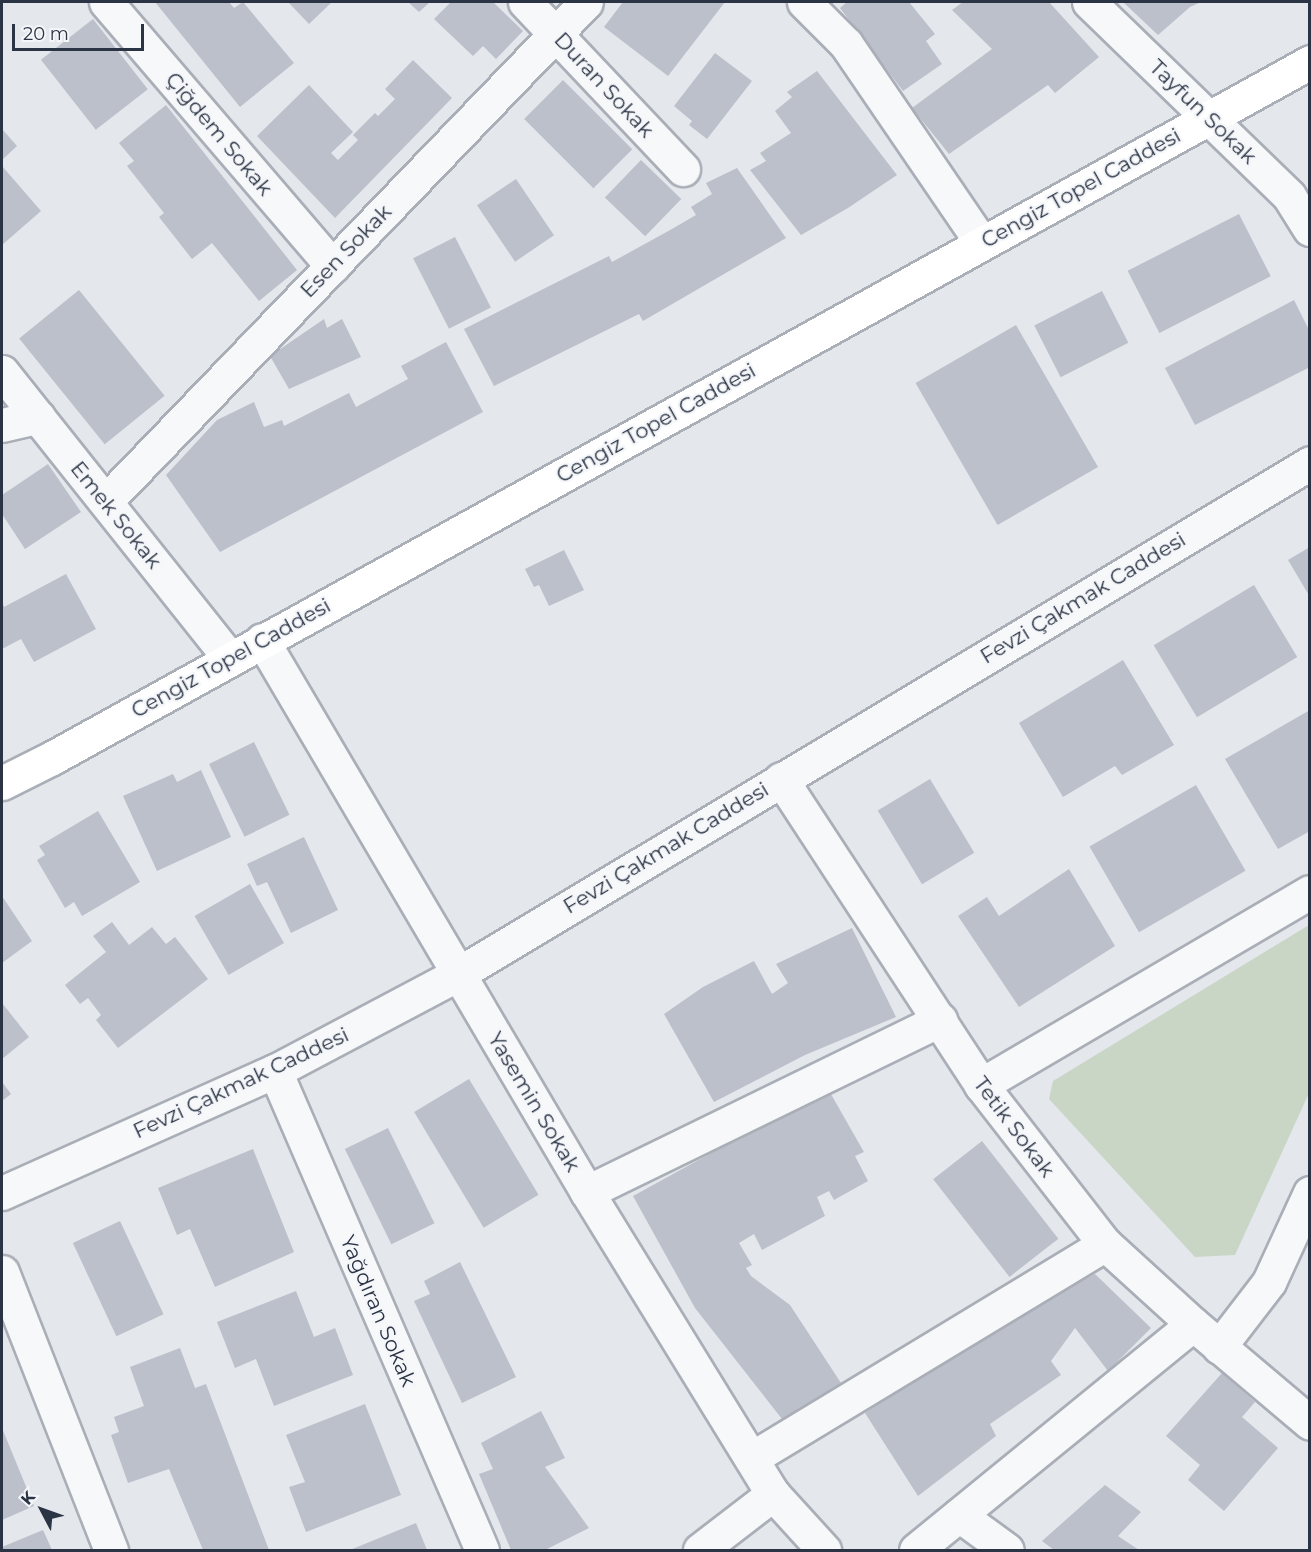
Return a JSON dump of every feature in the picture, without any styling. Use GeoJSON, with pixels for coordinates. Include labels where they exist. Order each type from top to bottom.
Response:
{"type":"FeatureCollection","features":[{"type":"Feature","properties":{"kind":"main road","name":"Cengiz Topel Caddesi"},"geometry":{"type":"LineString","coordinates":[[2,783],[1310,62]]}},
{"type":"Feature","properties":{"kind":"street","name":"Çiğdem Sokak"},"geometry":{"type":"LineString","coordinates":[[106,2],[332,266]]}},
{"type":"Feature","properties":{"kind":"street","name":"Duran Sokak"},"geometry":{"type":"LineString","coordinates":[[525,2],[683,169]]}},
{"type":"Feature","properties":{"kind":"street","name":"Esen Sokak"},"geometry":{"type":"LineString","coordinates":[[106,501],[586,2]]}},
{"type":"Feature","properties":{"kind":"street"},"geometry":{"type":"LineString","coordinates":[[804,2],[846,44],[982,243]]}},
{"type":"Feature","properties":{"kind":"street","name":"Tayfun Sokak"},"geometry":{"type":"LineString","coordinates":[[1089,2],[1289,195],[1310,229]]}},
{"type":"Feature","properties":{"kind":"street","name":"Emek Sokak"},"geometry":{"type":"LineString","coordinates":[[2,372],[230,659]]}},
{"type":"Feature","properties":{"kind":"street"},"geometry":{"type":"LineString","coordinates":[[2,425],[38,417]]}},
{"type":"Feature","properties":{"kind":"street","name":"Fevzi Çakmak Caddesi"},"geometry":{"type":"LineString","coordinates":[[2,1193],[275,1071],[458,974],[1310,463]]}},
{"type":"Feature","properties":{"kind":"street","name":"Yasemin Sokak"},"geometry":{"type":"LineString","coordinates":[[262,640],[587,1192],[773,1494],[824,1551]]}},
{"type":"Feature","properties":{"kind":"street","name":"Tetik Sokak"},"geometry":{"type":"LineString","coordinates":[[781,779],[981,1085],[1105,1244],[1219,1347],[1310,1423]]}},
{"type":"Feature","properties":{"kind":"street"},"geometry":{"type":"LineString","coordinates":[[981,1085],[1310,892]]}},
{"type":"Feature","properties":{"kind":"street"},"geometry":{"type":"LineString","coordinates":[[587,1192],[940,1020]]}},
{"type":"Feature","properties":{"kind":"street","name":"Yağdıran Sokak"},"geometry":{"type":"LineString","coordinates":[[275,1071],[482,1551]]}},
{"type":"Feature","properties":{"kind":"street"},"geometry":{"type":"LineString","coordinates":[[1219,1347],[1269,1282],[1310,1193]]}},
{"type":"Feature","properties":{"kind":"street"},"geometry":{"type":"LineString","coordinates":[[752,1458],[1105,1244]]}},
{"type":"Feature","properties":{"kind":"street"},"geometry":{"type":"LineString","coordinates":[[2,1272],[111,1551]]}},
{"type":"Feature","properties":{"kind":"street"},"geometry":{"type":"LineString","coordinates":[[916,1551],[1193,1324]]}},
{"type":"Feature","properties":{"kind":"street"},"geometry":{"type":"LineString","coordinates":[[700,1551],[773,1494]]}},
{"type":"Feature","properties":{"kind":"street"},"geometry":{"type":"LineString","coordinates":[[959,1515],[1007,1551]]}},
{"type":"Feature","properties":{"kind":"green space"},"geometry":{"type":"Polygon","coordinates":[[[1309,925],[1309,1093],[1235,1255],[1195,1257],[1049,1099],[1053,1081],[1309,925]]]}},
{"type":"Feature","properties":{"kind":"building"},"geometry":{"type":"Polygon","coordinates":[[[155,2],[229,2],[234,8],[243,2],[294,63],[240,107],[155,2]]]}},
{"type":"Feature","properties":{"kind":"building"},"geometry":{"type":"Polygon","coordinates":[[[288,2],[332,2],[309,24],[288,2]]]}},
{"type":"Feature","properties":{"kind":"building"},"geometry":{"type":"Polygon","coordinates":[[[408,2],[430,2],[419,12],[408,2]]]}},
{"type":"Feature","properties":{"kind":"building"},"geometry":{"type":"Polygon","coordinates":[[[451,2],[493,2],[523,31],[496,59],[483,46],[473,56],[434,19],[451,2]]]}},
{"type":"Feature","properties":{"kind":"building"},"geometry":{"type":"Polygon","coordinates":[[[623,2],[725,2],[668,76],[604,27],[623,2]]]}},
{"type":"Feature","properties":{"kind":"building"},"geometry":{"type":"Polygon","coordinates":[[[847,2],[909,2],[935,34],[926,41],[942,64],[903,91],[840,8],[847,2]]]}},
{"type":"Feature","properties":{"kind":"building"},"geometry":{"type":"Polygon","coordinates":[[[963,2],[1049,2],[1099,57],[1055,93],[1048,85],[949,154],[912,108],[992,49],[952,10],[963,2]]]}},
{"type":"Feature","properties":{"kind":"building"},"geometry":{"type":"Polygon","coordinates":[[[1123,2],[1201,2],[1190,7],[1158,35],[1123,2]]]}},
{"type":"Feature","properties":{"kind":"building"},"geometry":{"type":"Polygon","coordinates":[[[93,19],[148,89],[96,130],[41,60],[93,19]]]}},
{"type":"Feature","properties":{"kind":"building"},"geometry":{"type":"Polygon","coordinates":[[[715,53],[752,81],[707,139],[689,125],[692,121],[674,106],[715,53]]]}},
{"type":"Feature","properties":{"kind":"building"},"geometry":{"type":"Polygon","coordinates":[[[413,60],[452,98],[335,218],[257,136],[309,85],[353,132],[331,153],[338,160],[358,140],[353,135],[375,113],[378,116],[395,99],[385,89],[413,60]]]}},
{"type":"Feature","properties":{"kind":"building"},"geometry":{"type":"Polygon","coordinates":[[[817,71],[897,175],[848,208],[801,235],[750,170],[766,161],[760,153],[791,133],[775,111],[792,97],[787,92],[817,71]]]}},
{"type":"Feature","properties":{"kind":"building"},"geometry":{"type":"Polygon","coordinates":[[[563,80],[632,149],[593,188],[524,119],[563,80]]]}},
{"type":"Feature","properties":{"kind":"building"},"geometry":{"type":"Polygon","coordinates":[[[166,105],[297,270],[259,301],[212,243],[192,259],[159,217],[164,213],[127,166],[134,161],[119,143],[166,105]]]}},
{"type":"Feature","properties":{"kind":"building"},"geometry":{"type":"Polygon","coordinates":[[[2,129],[17,146],[2,160],[2,129]]]}},
{"type":"Feature","properties":{"kind":"building"},"geometry":{"type":"Polygon","coordinates":[[[641,160],[681,199],[645,236],[605,197],[641,160]]]}},
{"type":"Feature","properties":{"kind":"building"},"geometry":{"type":"Polygon","coordinates":[[[2,166],[41,211],[2,245],[2,166]]]}},
{"type":"Feature","properties":{"kind":"building"},"geometry":{"type":"Polygon","coordinates":[[[737,168],[786,238],[643,321],[639,314],[494,386],[464,329],[609,256],[612,262],[696,215],[691,207],[712,194],[706,183],[737,168]]]}},
{"type":"Feature","properties":{"kind":"building"},"geometry":{"type":"Polygon","coordinates":[[[516,179],[554,235],[515,262],[477,205],[516,179]]]}},
{"type":"Feature","properties":{"kind":"building"},"geometry":{"type":"Polygon","coordinates":[[[1239,214],[1271,276],[1159,333],[1128,271],[1239,214]]]}},
{"type":"Feature","properties":{"kind":"building"},"geometry":{"type":"Polygon","coordinates":[[[455,237],[491,307],[449,329],[413,258],[455,237]]]}},
{"type":"Feature","properties":{"kind":"building"},"geometry":{"type":"Polygon","coordinates":[[[79,290],[165,396],[105,444],[19,338],[79,290]]]}},
{"type":"Feature","properties":{"kind":"building"},"geometry":{"type":"Polygon","coordinates":[[[1102,291],[1128,343],[1061,377],[1034,326],[1102,291]]]}},
{"type":"Feature","properties":{"kind":"building"},"geometry":{"type":"Polygon","coordinates":[[[1294,300],[1310,332],[1310,367],[1195,425],[1165,368],[1294,300]]]}},
{"type":"Feature","properties":{"kind":"building"},"geometry":{"type":"Polygon","coordinates":[[[324,319],[327,328],[342,319],[361,357],[289,389],[270,356],[324,319]]]}},
{"type":"Feature","properties":{"kind":"building"},"geometry":{"type":"Polygon","coordinates":[[[1016,325],[1098,467],[998,525],[916,383],[1016,325]]]}},
{"type":"Feature","properties":{"kind":"building"},"geometry":{"type":"Polygon","coordinates":[[[446,342],[483,412],[220,552],[166,475],[217,420],[254,402],[264,427],[282,420],[284,426],[349,393],[356,407],[408,379],[401,366],[446,342]]]}},
{"type":"Feature","properties":{"kind":"building"},"geometry":{"type":"Polygon","coordinates":[[[48,464],[81,512],[25,549],[2,514],[2,495],[48,464]]]}},
{"type":"Feature","properties":{"kind":"building"},"geometry":{"type":"Polygon","coordinates":[[[1310,547],[1310,597],[1288,560],[1310,547]]]}},
{"type":"Feature","properties":{"kind":"building"},"geometry":{"type":"Polygon","coordinates":[[[564,550],[584,590],[549,606],[539,585],[534,587],[525,569],[564,550]]]}},
{"type":"Feature","properties":{"kind":"building"},"geometry":{"type":"Polygon","coordinates":[[[66,574],[96,629],[34,662],[21,639],[2,649],[2,601],[4,607],[66,574]]]}},
{"type":"Feature","properties":{"kind":"building"},"geometry":{"type":"Polygon","coordinates":[[[1254,585],[1297,657],[1197,717],[1154,645],[1254,585]]]}},
{"type":"Feature","properties":{"kind":"building"},"geometry":{"type":"Polygon","coordinates":[[[1123,660],[1174,745],[1122,775],[1115,766],[1063,797],[1019,723],[1123,660]]]}},
{"type":"Feature","properties":{"kind":"building"},"geometry":{"type":"Polygon","coordinates":[[[1310,710],[1310,831],[1278,849],[1225,759],[1310,710]]]}},
{"type":"Feature","properties":{"kind":"building"},"geometry":{"type":"Polygon","coordinates":[[[254,742],[290,815],[245,837],[209,764],[254,742]]]}},
{"type":"Feature","properties":{"kind":"building"},"geometry":{"type":"Polygon","coordinates":[[[201,770],[231,837],[157,871],[123,796],[173,774],[177,782],[201,770]]]}},
{"type":"Feature","properties":{"kind":"building"},"geometry":{"type":"Polygon","coordinates":[[[930,779],[974,853],[922,884],[878,810],[930,779]]]}},
{"type":"Feature","properties":{"kind":"building"},"geometry":{"type":"Polygon","coordinates":[[[1196,785],[1246,871],[1139,932],[1089,847],[1196,785]]]}},
{"type":"Feature","properties":{"kind":"building"},"geometry":{"type":"Polygon","coordinates":[[[98,811],[140,882],[82,916],[74,902],[65,908],[37,860],[45,855],[39,846],[98,811]]]}},
{"type":"Feature","properties":{"kind":"building"},"geometry":{"type":"Polygon","coordinates":[[[304,837],[338,910],[291,933],[267,882],[257,886],[247,864],[304,837]]]}},
{"type":"Feature","properties":{"kind":"building"},"geometry":{"type":"Polygon","coordinates":[[[1069,869],[1115,946],[1019,1007],[958,916],[987,897],[999,916],[1069,869]]]}},
{"type":"Feature","properties":{"kind":"building"},"geometry":{"type":"Polygon","coordinates":[[[250,884],[284,943],[229,975],[195,916],[250,884]]]}},
{"type":"Feature","properties":{"kind":"building"},"geometry":{"type":"Polygon","coordinates":[[[2,896],[32,941],[2,963],[2,896]]]}},
{"type":"Feature","properties":{"kind":"building"},"geometry":{"type":"Polygon","coordinates":[[[112,922],[129,945],[152,927],[166,944],[175,937],[208,979],[118,1048],[96,1020],[101,1015],[88,998],[80,1004],[65,985],[106,952],[93,936],[112,922]]]}},
{"type":"Feature","properties":{"kind":"building"},"geometry":{"type":"Polygon","coordinates":[[[852,928],[896,1017],[805,1055],[714,1102],[664,1014],[703,987],[754,961],[772,994],[788,983],[776,964],[852,928]]]}},
{"type":"Feature","properties":{"kind":"building"},"geometry":{"type":"Polygon","coordinates":[[[2,1003],[29,1037],[2,1059],[2,1003]]]}},
{"type":"Feature","properties":{"kind":"building"},"geometry":{"type":"Polygon","coordinates":[[[469,1079],[539,1195],[484,1228],[414,1112],[469,1079]]]}},
{"type":"Feature","properties":{"kind":"building"},"geometry":{"type":"Polygon","coordinates":[[[2,1082],[11,1094],[2,1101],[2,1082]]]}},
{"type":"Feature","properties":{"kind":"building"},"geometry":{"type":"Polygon","coordinates":[[[828,1089],[864,1152],[855,1156],[868,1181],[834,1200],[829,1191],[817,1197],[825,1216],[762,1250],[754,1234],[739,1243],[752,1265],[746,1268],[751,1276],[790,1305],[841,1383],[782,1419],[695,1308],[633,1196],[828,1089]]]}},
{"type":"Feature","properties":{"kind":"building"},"geometry":{"type":"Polygon","coordinates":[[[388,1128],[434,1223],[391,1244],[345,1149],[388,1128]]]}},
{"type":"Feature","properties":{"kind":"building"},"geometry":{"type":"Polygon","coordinates":[[[982,1141],[1058,1239],[1009,1277],[933,1179],[982,1141]]]}},
{"type":"Feature","properties":{"kind":"building"},"geometry":{"type":"Polygon","coordinates":[[[253,1149],[294,1252],[215,1287],[190,1229],[177,1235],[158,1188],[253,1149]]]}},
{"type":"Feature","properties":{"kind":"building"},"geometry":{"type":"Polygon","coordinates":[[[120,1221],[164,1314],[116,1336],[73,1243],[120,1221]]]}},
{"type":"Feature","properties":{"kind":"building"},"geometry":{"type":"Polygon","coordinates":[[[460,1262],[516,1377],[462,1403],[414,1301],[430,1294],[424,1281],[460,1262]]]}},
{"type":"Feature","properties":{"kind":"building"},"geometry":{"type":"Polygon","coordinates":[[[1095,1274],[1151,1328],[1108,1371],[1075,1328],[1051,1361],[1061,1375],[990,1424],[996,1436],[918,1496],[865,1413],[1017,1311],[1095,1274]]]}},
{"type":"Feature","properties":{"kind":"building"},"geometry":{"type":"Polygon","coordinates":[[[296,1291],[314,1337],[335,1328],[353,1375],[274,1406],[256,1359],[235,1368],[217,1322],[296,1291]]]}},
{"type":"Feature","properties":{"kind":"building"},"geometry":{"type":"Polygon","coordinates":[[[180,1348],[195,1388],[206,1384],[269,1550],[203,1550],[169,1469],[128,1483],[111,1435],[119,1432],[114,1417],[144,1406],[130,1367],[180,1348]]]}},
{"type":"Feature","properties":{"kind":"building"},"geometry":{"type":"Polygon","coordinates":[[[1222,1373],[1255,1402],[1242,1417],[1278,1448],[1224,1511],[1188,1480],[1200,1465],[1166,1436],[1222,1373]]]}},
{"type":"Feature","properties":{"kind":"building"},"geometry":{"type":"Polygon","coordinates":[[[365,1404],[401,1495],[306,1532],[289,1487],[305,1482],[286,1435],[365,1404]]]}},
{"type":"Feature","properties":{"kind":"building"},"geometry":{"type":"Polygon","coordinates":[[[541,1411],[565,1458],[545,1467],[589,1528],[545,1550],[511,1550],[479,1474],[493,1469],[481,1443],[541,1411]]]}},
{"type":"Feature","properties":{"kind":"building"},"geometry":{"type":"Polygon","coordinates":[[[2,1428],[34,1506],[2,1520],[2,1428]]]}},
{"type":"Feature","properties":{"kind":"building"},"geometry":{"type":"Polygon","coordinates":[[[1105,1485],[1141,1512],[1118,1536],[1139,1550],[1054,1550],[1042,1541],[1105,1485]]]}},
{"type":"Feature","properties":{"kind":"building"},"geometry":{"type":"Polygon","coordinates":[[[416,1523],[427,1550],[350,1550],[416,1523]]]}},
{"type":"Feature","properties":{"kind":"building"},"geometry":{"type":"Polygon","coordinates":[[[43,1530],[52,1550],[2,1550],[2,1547],[43,1530]]]}}]}
